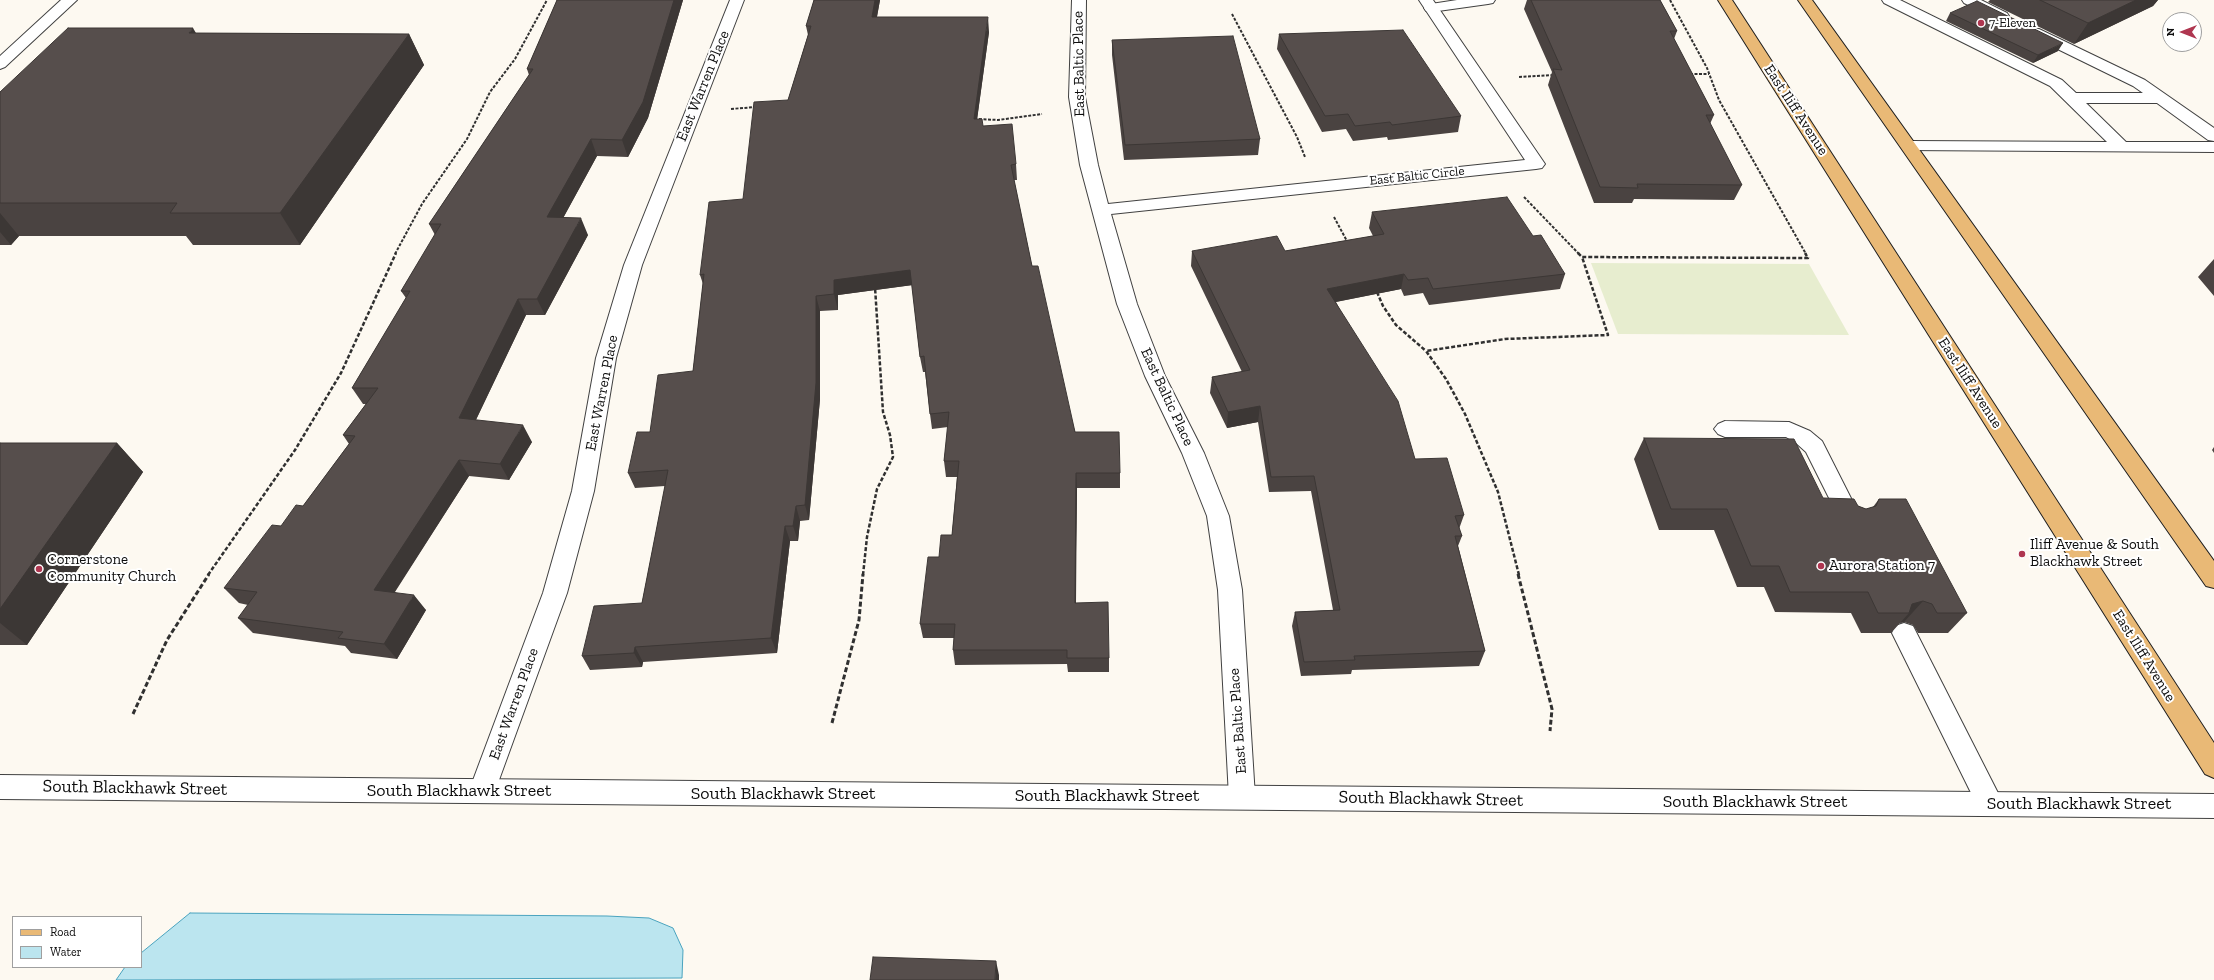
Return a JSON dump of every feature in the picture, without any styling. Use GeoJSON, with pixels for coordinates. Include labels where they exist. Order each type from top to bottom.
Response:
{"type":"FeatureCollection","features":[{"type":"Feature","properties":{"kind":"main road","name":"East Iliff Avenue"},"geometry":{"type":"LineString","coordinates":[[1726,0],[2214,766]]}},
{"type":"Feature","properties":{"kind":"main road"},"geometry":{"type":"LineString","coordinates":[[1805,0],[1910,146],[2214,579]]}},
{"type":"Feature","properties":{"kind":"street"},"geometry":{"type":"LineString","coordinates":[[0,64],[70,0]]}},
{"type":"Feature","properties":{"kind":"street","name":"East Warren Place"},"geometry":{"type":"LineString","coordinates":[[482,792],[557,586],[583,491],[606,358],[633,265],[738,0]]}},
{"type":"Feature","properties":{"kind":"street","name":"East Baltic Place"},"geometry":{"type":"LineString","coordinates":[[1079,0],[1077,97],[1088,165],[1127,304],[1155,376],[1194,453],[1218,516],[1230,590],[1242,797]]}},
{"type":"Feature","properties":{"kind":"street"},"geometry":{"type":"LineString","coordinates":[[1428,4],[1488,0]]}},
{"type":"Feature","properties":{"kind":"street"},"geometry":{"type":"LineString","coordinates":[[1889,0],[2056,83],[2122,147]]}},
{"type":"Feature","properties":{"kind":"street"},"geometry":{"type":"LineString","coordinates":[[1970,0],[2139,83],[2214,136]]}},
{"type":"Feature","properties":{"kind":"street","name":"East Baltic Circle"},"geometry":{"type":"LineString","coordinates":[[1101,210],[1536,164],[1428,4]]}},
{"type":"Feature","properties":{"kind":"street"},"geometry":{"type":"LineString","coordinates":[[2072,98],[2160,98]]}},
{"type":"Feature","properties":{"kind":"street"},"geometry":{"type":"LineString","coordinates":[[1910,146],[2214,147]]}},
{"type":"Feature","properties":{"kind":"street"},"geometry":{"type":"LineString","coordinates":[[1725,429],[1789,430],[1803,437],[1814,447],[1851,520]]}},
{"type":"Feature","properties":{"kind":"street"},"geometry":{"type":"LineString","coordinates":[[1904,633],[1990,804]]}},
{"type":"Feature","properties":{"kind":"street","name":"South Blackhawk Street"},"geometry":{"type":"LineString","coordinates":[[0,787],[2214,806]]}},
{"type":"Feature","properties":{"kind":"path"},"geometry":{"type":"LineString","coordinates":[[133,714],[166,640],[196,592],[295,450],[341,373],[402,240],[422,204],[467,139],[490,92],[515,59],[547,0]]}},
{"type":"Feature","properties":{"kind":"path"},"geometry":{"type":"LineString","coordinates":[[1582,257],[1808,258],[1719,100],[1709,74],[1670,0]]}},
{"type":"Feature","properties":{"kind":"path"},"geometry":{"type":"LineString","coordinates":[[1232,14],[1297,137],[1306,158]]}},
{"type":"Feature","properties":{"kind":"path"},"geometry":{"type":"LineString","coordinates":[[1688,74],[1709,74]]}},
{"type":"Feature","properties":{"kind":"path"},"geometry":{"type":"LineString","coordinates":[[1516,78],[1555,75]]}},
{"type":"Feature","properties":{"kind":"path"},"geometry":{"type":"LineString","coordinates":[[730,110],[762,107]]}},
{"type":"Feature","properties":{"kind":"path"},"geometry":{"type":"LineString","coordinates":[[974,119],[998,120],[1042,114]]}},
{"type":"Feature","properties":{"kind":"path"},"geometry":{"type":"LineString","coordinates":[[1426,351],[1505,339],[1608,335],[1582,257],[1520,193]]}},
{"type":"Feature","properties":{"kind":"path"},"geometry":{"type":"LineString","coordinates":[[1331,211],[1349,245]]}},
{"type":"Feature","properties":{"kind":"path"},"geometry":{"type":"LineString","coordinates":[[1374,285],[1383,306],[1396,325],[1426,351],[1446,379],[1465,414],[1498,492],[1552,709],[1550,731]]}},
{"type":"Feature","properties":{"kind":"path"},"geometry":{"type":"LineString","coordinates":[[832,723],[859,620],[867,537],[877,489],[893,457],[890,435],[883,412],[875,286]]}},
{"type":"Feature","properties":{"kind":"green space"},"geometry":{"type":"Polygon","coordinates":[[[1591,263],[1809,264],[1849,335],[1618,334],[1591,263]]]}},
{"type":"Feature","properties":{"kind":"water"},"geometry":{"type":"Polygon","coordinates":[[[190,913],[607,916],[649,918],[673,928],[683,950],[682,978],[116,980],[124,968],[142,968],[142,952],[190,913]]]}},
{"type":"Feature","properties":{"kind":"building"},"geometry":{"type":"Polygon","coordinates":[[[557,0],[674,0],[643,102],[622,140],[591,139],[547,217],[581,218],[537,299],[518,299],[459,418],[523,425],[500,464],[459,460],[374,590],[414,595],[384,644],[338,638],[343,632],[238,618],[257,592],[224,588],[272,525],[281,526],[296,505],[303,506],[355,436],[343,435],[378,388],[352,388],[410,291],[401,291],[441,224],[429,224],[533,69],[527,69],[557,0]]]}},
{"type":"Feature","properties":{"kind":"building"},"geometry":{"type":"Polygon","coordinates":[[[814,0],[875,0],[872,17],[988,17],[974,119],[982,119],[983,126],[1012,124],[1016,164],[1011,165],[1032,266],[1038,266],[1075,432],[1119,432],[1120,473],[1076,473],[1075,603],[1108,602],[1109,658],[1067,658],[1067,650],[953,650],[955,624],[920,624],[928,557],[939,557],[941,535],[952,535],[959,461],[944,461],[949,412],[930,414],[924,356],[920,357],[910,270],[834,280],[834,294],[816,296],[816,383],[805,505],[796,506],[793,526],[785,526],[771,638],[635,647],[634,653],[582,656],[594,606],[642,603],[668,470],[628,473],[637,432],[650,432],[658,375],[693,371],[704,274],[700,275],[709,202],[743,199],[754,102],[788,100],[811,26],[806,26],[814,0]]]}},
{"type":"Feature","properties":{"kind":"building"},"geometry":{"type":"Polygon","coordinates":[[[1531,0],[1660,0],[1677,31],[1670,31],[1714,115],[1706,115],[1742,185],[1637,184],[1638,188],[1600,187],[1553,69],[1562,70],[1531,0]]]}},
{"type":"Feature","properties":{"kind":"building"},"geometry":{"type":"Polygon","coordinates":[[[2040,0],[2136,0],[2088,23],[2040,0]]]}},
{"type":"Feature","properties":{"kind":"building"},"geometry":{"type":"Polygon","coordinates":[[[1977,1],[2063,43],[2038,55],[1950,13],[1977,1]]]}},
{"type":"Feature","properties":{"kind":"building"},"geometry":{"type":"Polygon","coordinates":[[[68,28],[193,28],[189,33],[409,34],[280,213],[170,213],[177,203],[0,203],[0,92],[68,28]]]}},
{"type":"Feature","properties":{"kind":"building"},"geometry":{"type":"Polygon","coordinates":[[[1403,30],[1461,116],[1392,125],[1390,122],[1355,126],[1348,114],[1325,116],[1279,34],[1403,30]]]}},
{"type":"Feature","properties":{"kind":"building"},"geometry":{"type":"Polygon","coordinates":[[[1233,36],[1260,139],[1125,145],[1112,40],[1233,36]]]}},
{"type":"Feature","properties":{"kind":"building"},"geometry":{"type":"Polygon","coordinates":[[[1507,197],[1533,236],[1541,235],[1565,274],[1433,289],[1428,278],[1408,280],[1404,274],[1327,289],[1398,401],[1415,459],[1447,458],[1464,515],[1455,516],[1462,536],[1455,536],[1485,651],[1354,656],[1355,660],[1304,662],[1295,612],[1340,610],[1314,476],[1271,477],[1260,406],[1228,412],[1212,377],[1250,370],[1192,251],[1277,236],[1285,251],[1384,234],[1372,212],[1507,197]]]}},
{"type":"Feature","properties":{"kind":"building","name":"Aurora Station 7"},"geometry":{"type":"Polygon","coordinates":[[[1644,438],[1794,439],[1823,498],[1854,499],[1858,506],[1866,509],[1876,506],[1879,499],[1906,499],[1967,613],[1937,613],[1932,604],[1923,601],[1912,604],[1909,613],[1878,613],[1868,592],[1790,592],[1779,566],[1751,566],[1727,509],[1671,509],[1644,438]]]}},
{"type":"Feature","properties":{"kind":"building"},"geometry":{"type":"Polygon","coordinates":[[[0,443],[117,443],[0,609],[0,443]]]}},
{"type":"Feature","properties":{"kind":"building"},"geometry":{"type":"Polygon","coordinates":[[[873,957],[996,961],[995,980],[870,980],[873,957]]]}},
{"type":"Feature","properties":{"kind":"place","name":"7-Eleven"},"geometry":{"type":"Point","coordinates":[1981,23]}},
{"type":"Feature","properties":{"kind":"place","name":"Iliff Avenue & South Blackhawk Street"},"geometry":{"type":"Point","coordinates":[2022,554]}},
{"type":"Feature","properties":{"kind":"place","name":"Aurora Station 7"},"geometry":{"type":"Point","coordinates":[1821,566]}},
{"type":"Feature","properties":{"kind":"place","name":"Cornerstone Community Church"},"geometry":{"type":"Point","coordinates":[39,569]}}]}
